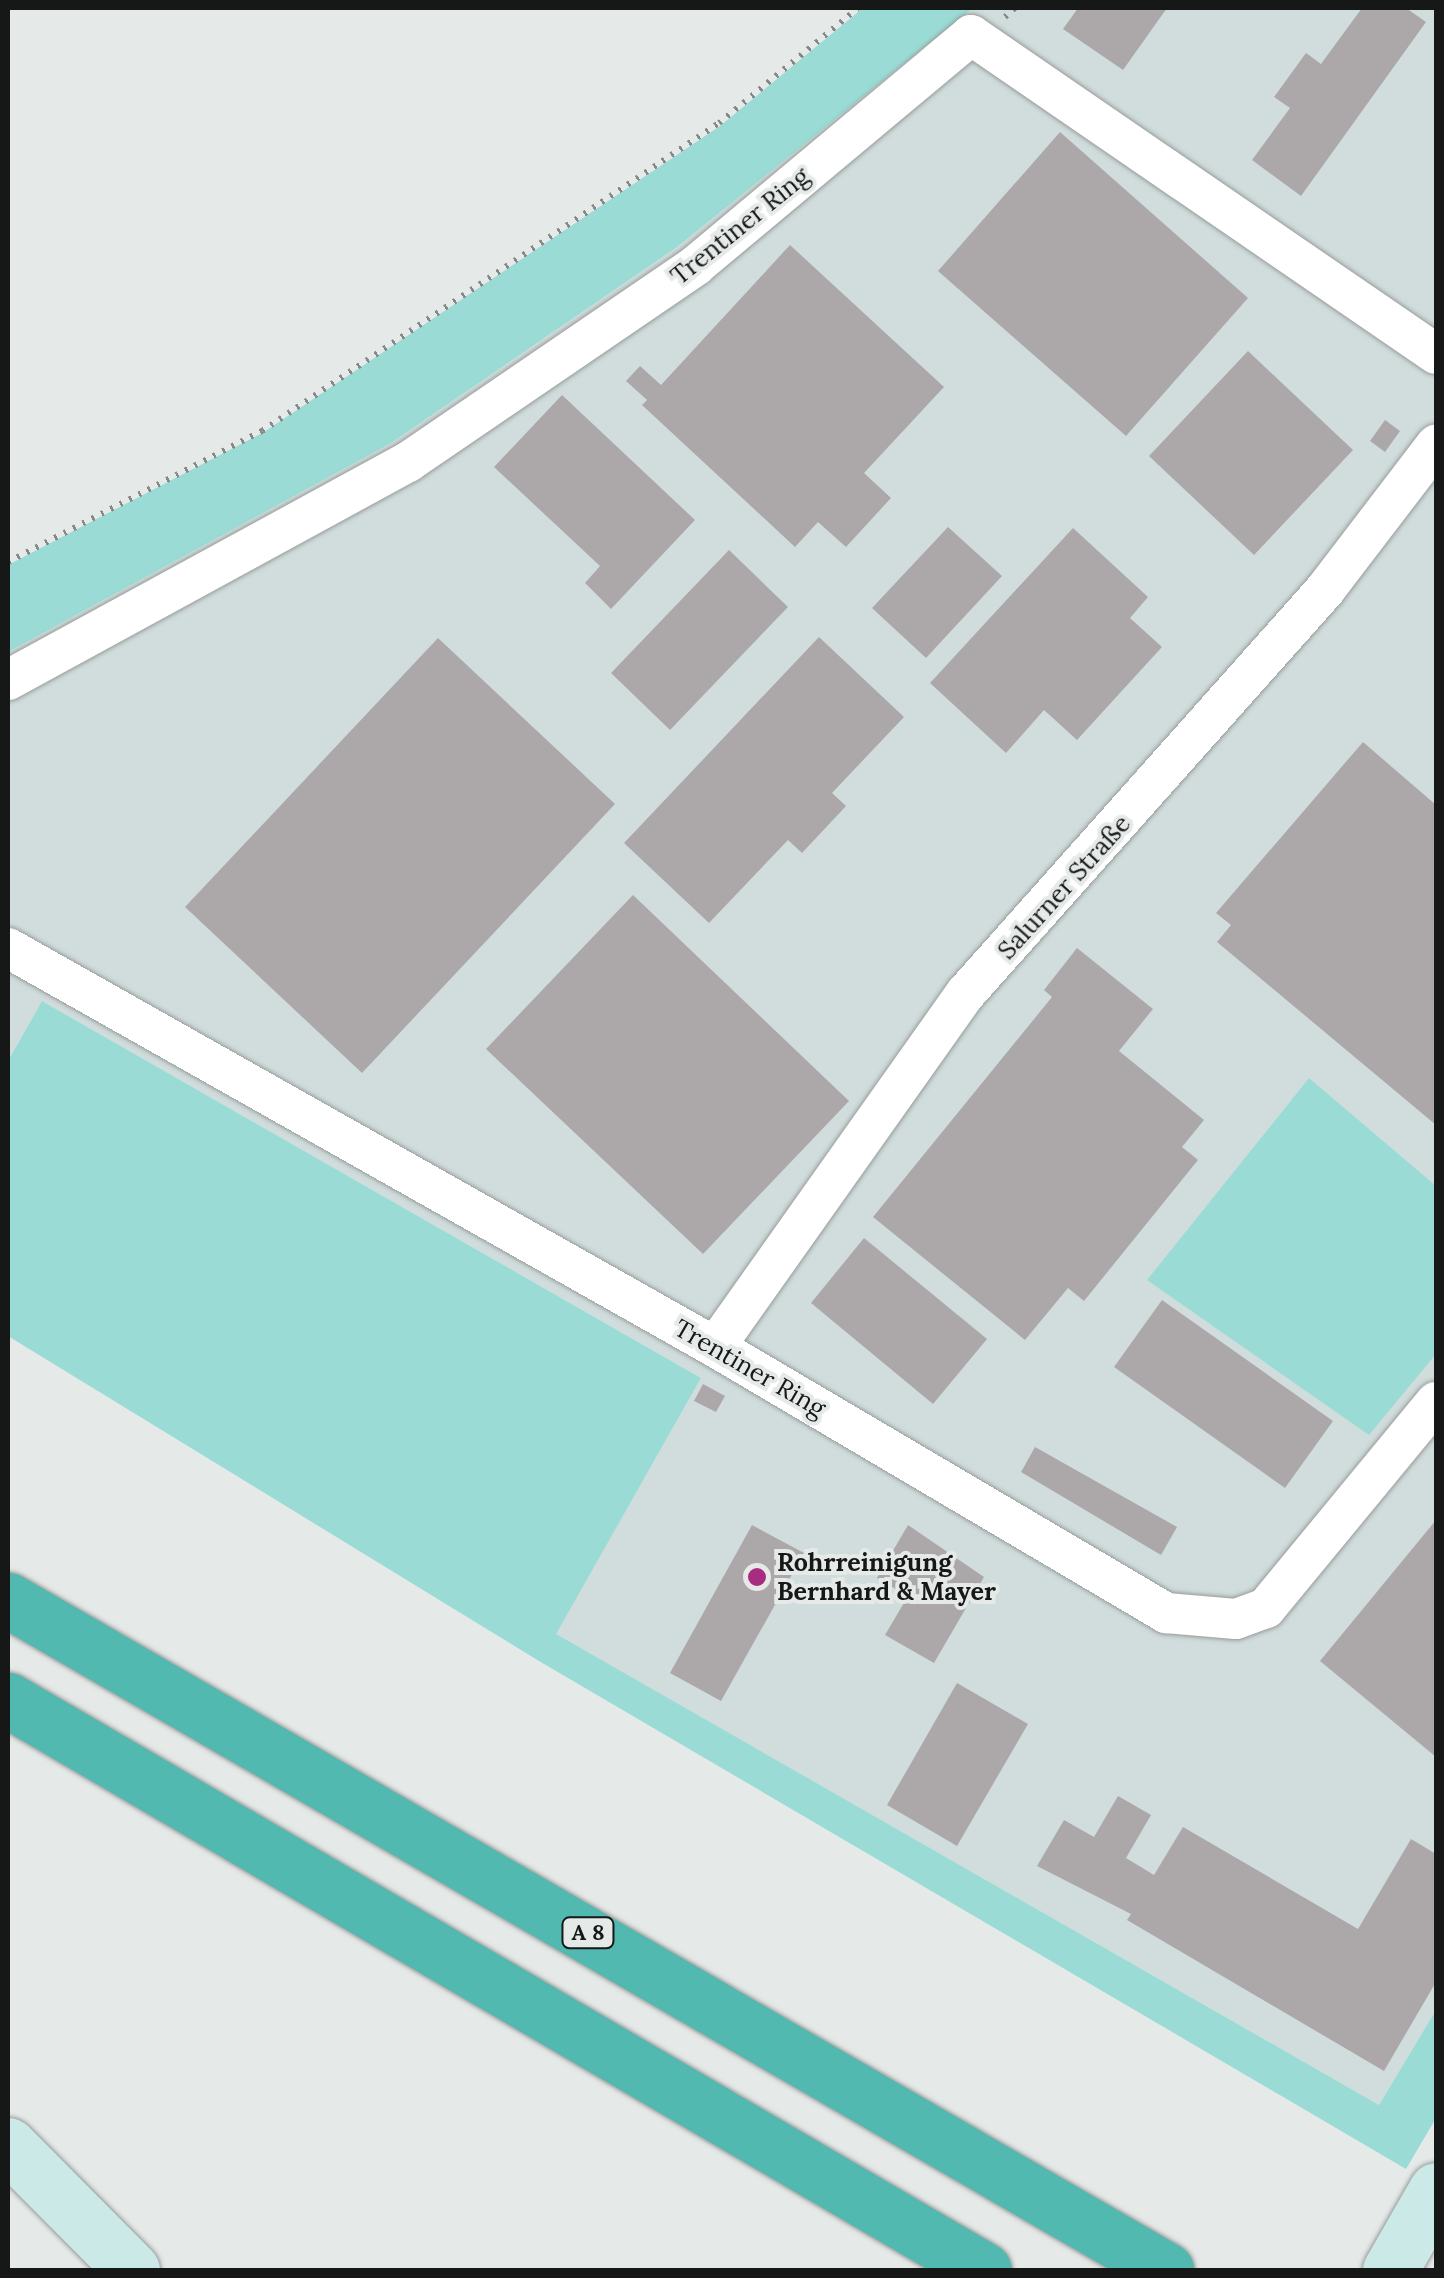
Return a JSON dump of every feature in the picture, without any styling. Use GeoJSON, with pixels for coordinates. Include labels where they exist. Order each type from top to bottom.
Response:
{"type":"FeatureCollection","features":[{"type":"Feature","properties":{"kind":"highway","name":"A 8"},"geometry":{"type":"LineString","coordinates":[[8,1600],[1166,2270]]}},
{"type":"Feature","properties":{"kind":"highway"},"geometry":{"type":"LineString","coordinates":[[8,1700],[984,2270]]}},
{"type":"Feature","properties":{"kind":"main road"},"geometry":{"type":"LineString","coordinates":[[8,2145],[132,2270]]}},
{"type":"Feature","properties":{"kind":"main road"},"geometry":{"type":"LineString","coordinates":[[1390,2270],[1436,2190]]}},
{"type":"Feature","properties":{"kind":"street","name":"Trentiner Ring"},"geometry":{"type":"LineString","coordinates":[[8,680],[408,462],[695,266],[972,35],[1436,354]]}},
{"type":"Feature","properties":{"kind":"street","name":"Salurner Straße"},"geometry":{"type":"LineString","coordinates":[[715,1347],[966,993],[1324,590],[1436,445]]}},
{"type":"Feature","properties":{"kind":"street","name":"Trentiner Ring"},"geometry":{"type":"LineString","coordinates":[[8,948],[715,1347],[1166,1613],[1196,1619],[1236,1619],[1266,1608],[1436,1402]]}},
{"type":"Feature","properties":{"kind":"path"},"geometry":{"type":"LineString","coordinates":[[8,562],[294,410],[704,134],[858,8]]}},
{"type":"Feature","properties":{"kind":"shaded area"},"geometry":{"type":"Polygon","coordinates":[[[863,8],[973,8],[677,247],[391,443],[8,652],[8,565],[264,432],[720,126],[863,8]]]}},
{"type":"Feature","properties":{"kind":"shaded area"},"geometry":{"type":"Polygon","coordinates":[[[973,8],[1436,8],[1436,2010],[1379,2105],[555,1634],[701,1378],[42,1001],[8,1061],[8,652],[391,443],[677,247],[973,8]]]}},
{"type":"Feature","properties":{"kind":"shaded area"},"geometry":{"type":"Polygon","coordinates":[[[42,1001],[701,1378],[556,1634],[1379,2105],[1436,2010],[1436,2118],[1406,2169],[539,1661],[8,1336],[8,1061],[42,1001]]]}},
{"type":"Feature","properties":{"kind":"shaded area"},"geometry":{"type":"Polygon","coordinates":[[[1309,1078],[1436,1186],[1436,1354],[1369,1435],[1147,1280],[1309,1078]]]}},
{"type":"Feature","properties":{"kind":"building"},"geometry":{"type":"Polygon","coordinates":[[[1078,8],[1167,8],[1123,70],[1063,29],[1078,8]]]}},
{"type":"Feature","properties":{"kind":"building"},"geometry":{"type":"Polygon","coordinates":[[[1362,8],[1406,8],[1426,22],[1301,196],[1252,160],[1290,108],[1274,97],[1306,53],[1321,64],[1362,8]]]}},
{"type":"Feature","properties":{"kind":"building"},"geometry":{"type":"Polygon","coordinates":[[[1060,132],[1248,298],[1126,436],[938,271],[1060,132]]]}},
{"type":"Feature","properties":{"kind":"building"},"geometry":{"type":"Polygon","coordinates":[[[790,245],[944,387],[864,473],[891,498],[846,547],[818,522],[795,547],[642,405],[647,400],[626,381],[640,366],[661,385],[790,245]]]}},
{"type":"Feature","properties":{"kind":"building"},"geometry":{"type":"Polygon","coordinates":[[[1248,351],[1353,450],[1254,555],[1149,456],[1248,351]]]}},
{"type":"Feature","properties":{"kind":"building"},"geometry":{"type":"Polygon","coordinates":[[[562,395],[695,520],[611,609],[585,583],[600,566],[494,467],[562,395]]]}},
{"type":"Feature","properties":{"kind":"building"},"geometry":{"type":"Polygon","coordinates":[[[1385,420],[1400,431],[1385,452],[1370,441],[1385,420]]]}},
{"type":"Feature","properties":{"kind":"building"},"geometry":{"type":"Polygon","coordinates":[[[948,527],[1002,576],[926,658],[872,608],[948,527]]]}},
{"type":"Feature","properties":{"kind":"building"},"geometry":{"type":"Polygon","coordinates":[[[1073,528],[1148,597],[1130,618],[1162,647],[1077,740],[1044,710],[1006,753],[930,683],[1073,528]]]}},
{"type":"Feature","properties":{"kind":"building"},"geometry":{"type":"Polygon","coordinates":[[[729,550],[788,607],[670,730],[611,673],[729,550]]]}},
{"type":"Feature","properties":{"kind":"building"},"geometry":{"type":"Polygon","coordinates":[[[819,637],[904,717],[832,793],[846,806],[802,853],[788,840],[709,923],[624,843],[819,637]]]}},
{"type":"Feature","properties":{"kind":"building"},"geometry":{"type":"Polygon","coordinates":[[[438,638],[615,804],[362,1073],[185,907],[438,638]]]}},
{"type":"Feature","properties":{"kind":"building"},"geometry":{"type":"Polygon","coordinates":[[[1363,742],[1436,805],[1436,1125],[1217,942],[1231,925],[1216,913],[1363,742]]]}},
{"type":"Feature","properties":{"kind":"building"},"geometry":{"type":"Polygon","coordinates":[[[633,895],[849,1101],[703,1254],[486,1049],[633,895]]]}},
{"type":"Feature","properties":{"kind":"building"},"geometry":{"type":"Polygon","coordinates":[[[1077,948],[1153,1009],[1119,1051],[1204,1120],[1182,1147],[1198,1160],[1084,1301],[1068,1288],[1025,1340],[873,1217],[1052,997],[1044,990],[1077,948]]]}},
{"type":"Feature","properties":{"kind":"building"},"geometry":{"type":"Polygon","coordinates":[[[864,1238],[987,1339],[933,1404],[811,1303],[864,1238]]]}},
{"type":"Feature","properties":{"kind":"building"},"geometry":{"type":"Polygon","coordinates":[[[1162,1300],[1333,1421],[1285,1488],[1114,1367],[1162,1300]]]}},
{"type":"Feature","properties":{"kind":"building"},"geometry":{"type":"Polygon","coordinates":[[[703,1384],[725,1396],[716,1412],[694,1401],[703,1384]]]}},
{"type":"Feature","properties":{"kind":"building"},"geometry":{"type":"Polygon","coordinates":[[[1035,1447],[1177,1527],[1161,1555],[1021,1472],[1035,1447]]]}},
{"type":"Feature","properties":{"kind":"building"},"geometry":{"type":"Polygon","coordinates":[[[1436,1520],[1436,1757],[1320,1661],[1436,1520]]]}},
{"type":"Feature","properties":{"kind":"building"},"geometry":{"type":"Polygon","coordinates":[[[752,1525],[804,1553],[721,1701],[670,1673],[752,1525]]]}},
{"type":"Feature","properties":{"kind":"building"},"geometry":{"type":"Polygon","coordinates":[[[908,1525],[984,1577],[934,1663],[885,1635],[908,1596],[877,1578],[908,1525]]]}},
{"type":"Feature","properties":{"kind":"building"},"geometry":{"type":"Polygon","coordinates":[[[957,1683],[1028,1724],[957,1846],[887,1805],[957,1683]]]}},
{"type":"Feature","properties":{"kind":"building"},"geometry":{"type":"Polygon","coordinates":[[[1118,1796],[1151,1815],[1126,1858],[1154,1875],[1183,1827],[1358,1929],[1411,1839],[1436,1854],[1436,1982],[1384,2071],[1127,1920],[1131,1914],[1037,1866],[1064,1820],[1094,1837],[1118,1796]]]}},
{"type":"Feature","properties":{"kind":"place","name":"Rohrreinigung Bernhard & Mayer"},"geometry":{"type":"Point","coordinates":[757,1577]}}]}
